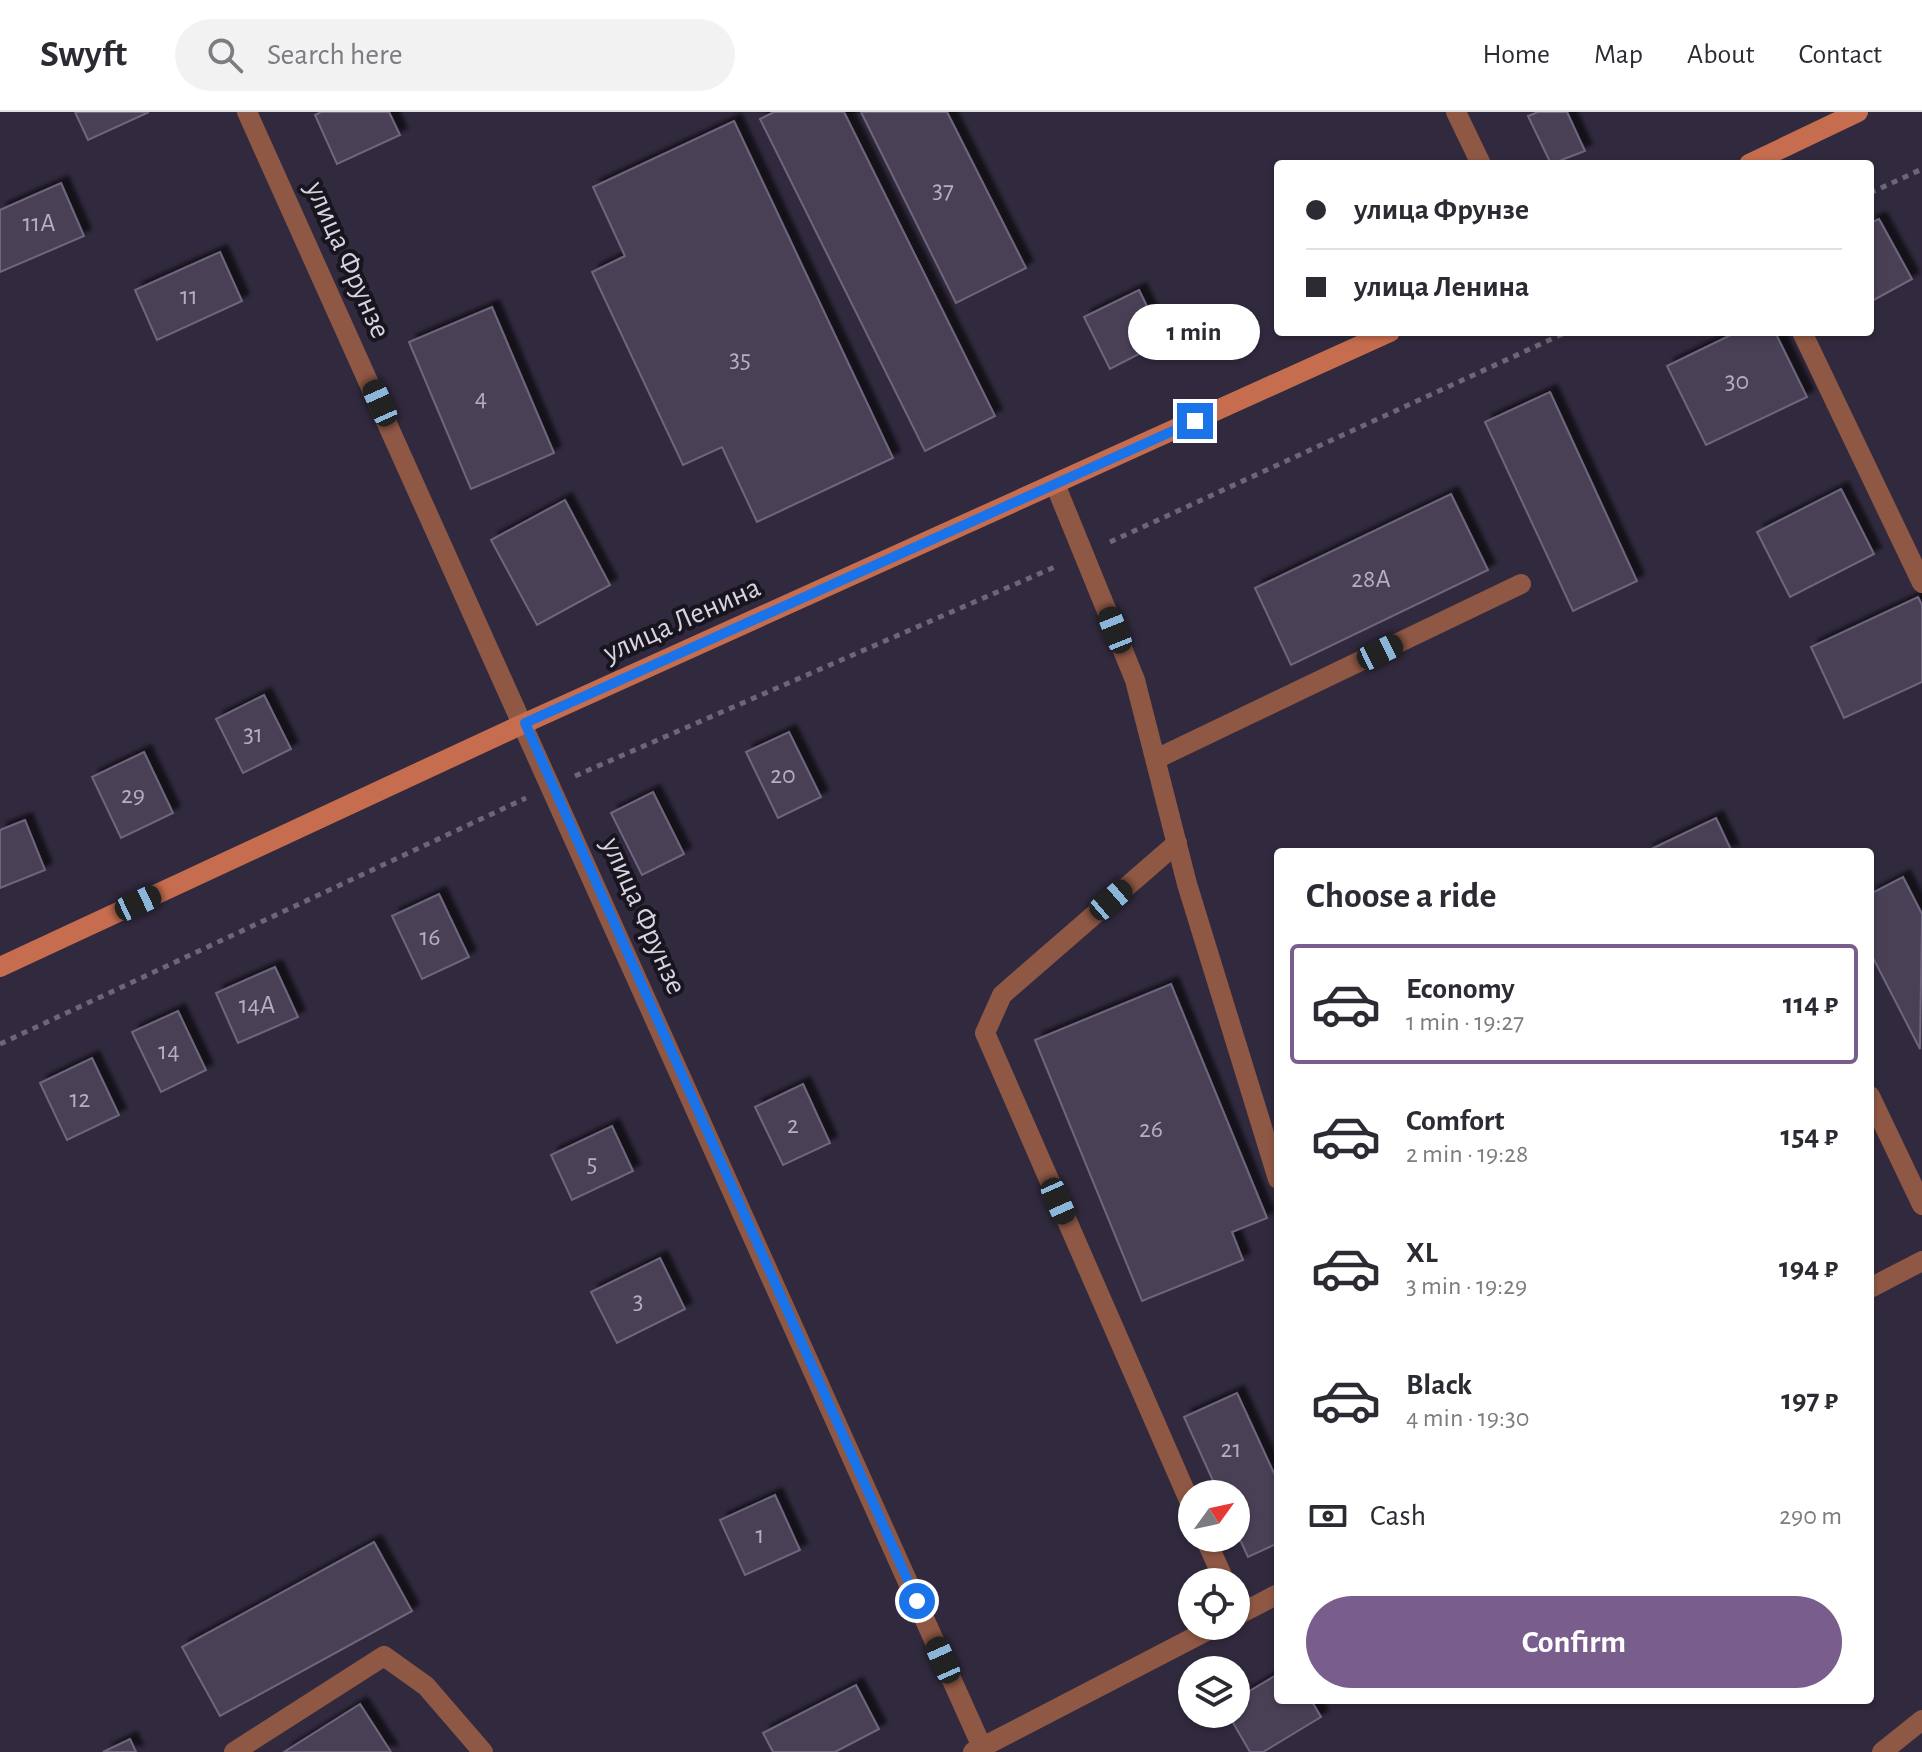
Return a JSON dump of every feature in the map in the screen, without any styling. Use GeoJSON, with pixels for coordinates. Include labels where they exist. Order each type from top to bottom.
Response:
{"type":"FeatureCollection","features":[{"type":"Feature","properties":{"kind":"main road"},"geometry":{"type":"LineString","coordinates":[[1757,160],[1858,112]]}},
{"type":"Feature","properties":{"kind":"main road","name":"улица Ленина"},"geometry":{"type":"LineString","coordinates":[[0,967],[525,723],[1381,336]]}},
{"type":"Feature","properties":{"kind":"street","name":"улица Фрунзе"},"geometry":{"type":"LineString","coordinates":[[247,112],[553,785],[980,1750]]}},
{"type":"Feature","properties":{"kind":"street"},"geometry":{"type":"LineString","coordinates":[[1456,112],[1479,160]]}},
{"type":"Feature","properties":{"kind":"street"},"geometry":{"type":"LineString","coordinates":[[1804,336],[1922,583]]}},
{"type":"Feature","properties":{"kind":"street"},"geometry":{"type":"LineString","coordinates":[[1055,484],[1135,680],[1177,843],[1274,1166]]}},
{"type":"Feature","properties":{"kind":"street"},"geometry":{"type":"LineString","coordinates":[[1156,759],[1521,584]]}},
{"type":"Feature","properties":{"kind":"street"},"geometry":{"type":"LineString","coordinates":[[1177,843],[1002,995],[985,1033],[1180,1480]]}},
{"type":"Feature","properties":{"kind":"street"},"geometry":{"type":"LineString","coordinates":[[1874,1104],[1922,1205]]}},
{"type":"Feature","properties":{"kind":"street"},"geometry":{"type":"LineString","coordinates":[[1874,1286],[1922,1261]]}},
{"type":"Feature","properties":{"kind":"street"},"geometry":{"type":"LineString","coordinates":[[1250,1607],[1274,1596]]}},
{"type":"Feature","properties":{"kind":"street"},"geometry":{"type":"LineString","coordinates":[[980,1750],[1189,1640]]}},
{"type":"Feature","properties":{"kind":"street"},"geometry":{"type":"LineString","coordinates":[[234,1752],[384,1656],[426,1686],[483,1752]]}},
{"type":"Feature","properties":{"kind":"street"},"geometry":{"type":"LineString","coordinates":[[1882,1752],[1922,1720]]}},
{"type":"Feature","properties":{"kind":"path"},"geometry":{"type":"LineString","coordinates":[[1874,191],[1922,169]]}},
{"type":"Feature","properties":{"kind":"path"},"geometry":{"type":"LineString","coordinates":[[0,1044],[553,785],[1084,554],[1558,336]]}},
{"type":"Feature","properties":{"kind":"building"},"geometry":{"type":"Polygon","coordinates":[[[75,112],[149,112],[88,140],[75,112]]]}},
{"type":"Feature","properties":{"kind":"building"},"geometry":{"type":"Polygon","coordinates":[[[321,112],[389,112],[400,135],[337,164],[315,115],[321,112]]]}},
{"type":"Feature","properties":{"kind":"building"},"geometry":{"type":"Polygon","coordinates":[[[774,112],[844,112],[995,416],[925,451],[760,119],[774,112]]]}},
{"type":"Feature","properties":{"kind":"building"},"geometry":{"type":"Polygon","coordinates":[[[861,112],[947,112],[1026,268],[956,303],[861,112]]]}},
{"type":"Feature","properties":{"kind":"building"},"geometry":{"type":"Polygon","coordinates":[[[1538,112],[1567,112],[1585,151],[1561,160],[1549,160],[1528,116],[1538,112]]]}},
{"type":"Feature","properties":{"kind":"building"},"geometry":{"type":"Polygon","coordinates":[[[734,121],[893,458],[757,522],[722,447],[683,465],[592,272],[625,256],[593,187],[734,121]]]}},
{"type":"Feature","properties":{"kind":"building"},"geometry":{"type":"Polygon","coordinates":[[[61,183],[84,236],[0,272],[0,210],[61,183]]]}},
{"type":"Feature","properties":{"kind":"building"},"geometry":{"type":"Polygon","coordinates":[[[1879,219],[1912,279],[1874,300],[1874,221],[1879,219]]]}},
{"type":"Feature","properties":{"kind":"building"},"geometry":{"type":"Polygon","coordinates":[[[220,252],[242,301],[157,340],[135,290],[220,252]]]}},
{"type":"Feature","properties":{"kind":"building"},"geometry":{"type":"Polygon","coordinates":[[[1139,290],[1164,341],[1110,369],[1084,317],[1139,290]]]}},
{"type":"Feature","properties":{"kind":"building"},"geometry":{"type":"Polygon","coordinates":[[[492,307],[554,453],[471,489],[409,342],[492,307]]]}},
{"type":"Feature","properties":{"kind":"building"},"geometry":{"type":"Polygon","coordinates":[[[1729,336],[1777,336],[1807,397],[1706,445],[1667,366],[1729,336]]]}},
{"type":"Feature","properties":{"kind":"building"},"geometry":{"type":"Polygon","coordinates":[[[1550,392],[1637,581],[1573,611],[1485,422],[1550,392]]]}},
{"type":"Feature","properties":{"kind":"building"},"geometry":{"type":"Polygon","coordinates":[[[1841,489],[1874,554],[1790,597],[1757,532],[1841,489]]]}},
{"type":"Feature","properties":{"kind":"building"},"geometry":{"type":"Polygon","coordinates":[[[1451,494],[1488,570],[1291,665],[1255,588],[1451,494]]]}},
{"type":"Feature","properties":{"kind":"building"},"geometry":{"type":"Polygon","coordinates":[[[565,500],[610,585],[537,625],[491,540],[565,500]]]}},
{"type":"Feature","properties":{"kind":"building"},"geometry":{"type":"Polygon","coordinates":[[[1918,597],[1922,605],[1922,682],[1844,718],[1811,647],[1918,597]]]}},
{"type":"Feature","properties":{"kind":"building"},"geometry":{"type":"Polygon","coordinates":[[[264,695],[291,749],[243,773],[216,719],[264,695]]]}},
{"type":"Feature","properties":{"kind":"building"},"geometry":{"type":"Polygon","coordinates":[[[789,732],[821,797],[778,818],[746,752],[789,732]]]}},
{"type":"Feature","properties":{"kind":"building"},"geometry":{"type":"Polygon","coordinates":[[[144,752],[173,813],[121,838],[92,777],[144,752]]]}},
{"type":"Feature","properties":{"kind":"building"},"geometry":{"type":"Polygon","coordinates":[[[653,792],[684,854],[642,875],[611,813],[653,792]]]}},
{"type":"Feature","properties":{"kind":"building"},"geometry":{"type":"Polygon","coordinates":[[[1716,818],[1730,848],[1653,848],[1716,818]]]}},
{"type":"Feature","properties":{"kind":"building"},"geometry":{"type":"Polygon","coordinates":[[[25,820],[45,870],[0,888],[0,830],[25,820]]]}},
{"type":"Feature","properties":{"kind":"building"},"geometry":{"type":"Polygon","coordinates":[[[1903,877],[1922,914],[1920,1049],[1874,960],[1874,892],[1903,877]]]}},
{"type":"Feature","properties":{"kind":"building"},"geometry":{"type":"Polygon","coordinates":[[[439,894],[469,957],[422,979],[392,916],[439,894]]]}},
{"type":"Feature","properties":{"kind":"building"},"geometry":{"type":"Polygon","coordinates":[[[275,967],[298,1017],[238,1043],[216,993],[275,967]]]}},
{"type":"Feature","properties":{"kind":"building"},"geometry":{"type":"Polygon","coordinates":[[[1171,984],[1267,1218],[1232,1232],[1243,1260],[1142,1301],[1035,1040],[1171,984]]]}},
{"type":"Feature","properties":{"kind":"building"},"geometry":{"type":"Polygon","coordinates":[[[178,1011],[206,1070],[161,1092],[132,1032],[178,1011]]]}},
{"type":"Feature","properties":{"kind":"building"},"geometry":{"type":"Polygon","coordinates":[[[92,1058],[119,1115],[67,1140],[40,1083],[92,1058]]]}},
{"type":"Feature","properties":{"kind":"building"},"geometry":{"type":"Polygon","coordinates":[[[803,1084],[830,1143],[783,1165],[755,1107],[803,1084]]]}},
{"type":"Feature","properties":{"kind":"building"},"geometry":{"type":"Polygon","coordinates":[[[612,1126],[633,1171],[572,1200],[551,1155],[612,1126]]]}},
{"type":"Feature","properties":{"kind":"building"},"geometry":{"type":"Polygon","coordinates":[[[660,1258],[685,1309],[617,1343],[591,1292],[660,1258]]]}},
{"type":"Feature","properties":{"kind":"building"},"geometry":{"type":"Polygon","coordinates":[[[1237,1393],[1274,1473],[1274,1545],[1248,1557],[1246,1552],[1250,1552],[1250,1480],[1213,1480],[1184,1417],[1237,1393]]]}},
{"type":"Feature","properties":{"kind":"building"},"geometry":{"type":"Polygon","coordinates":[[[775,1495],[800,1550],[745,1575],[720,1520],[775,1495]]]}},
{"type":"Feature","properties":{"kind":"building"},"geometry":{"type":"Polygon","coordinates":[[[374,1542],[412,1611],[220,1716],[182,1647],[374,1542]]]}},
{"type":"Feature","properties":{"kind":"building"},"geometry":{"type":"Polygon","coordinates":[[[1274,1676],[1274,1704],[1313,1704],[1321,1717],[1263,1752],[1250,1752],[1236,1728],[1250,1728],[1250,1691],[1274,1676]]]}},
{"type":"Feature","properties":{"kind":"building"},"geometry":{"type":"Polygon","coordinates":[[[856,1685],[879,1729],[835,1752],[773,1752],[763,1733],[856,1685]]]}},
{"type":"Feature","properties":{"kind":"building"},"geometry":{"type":"Polygon","coordinates":[[[360,1704],[391,1752],[284,1752],[360,1704]]]}},
{"type":"Feature","properties":{"kind":"building"},"geometry":{"type":"Polygon","coordinates":[[[130,1739],[136,1752],[103,1752],[130,1739]]]}},
{"type":"Feature","properties":{"kind":"route"},"geometry":{"type":"LineString","coordinates":[[917,1601],[525,723],[1195,421]]}}]}
